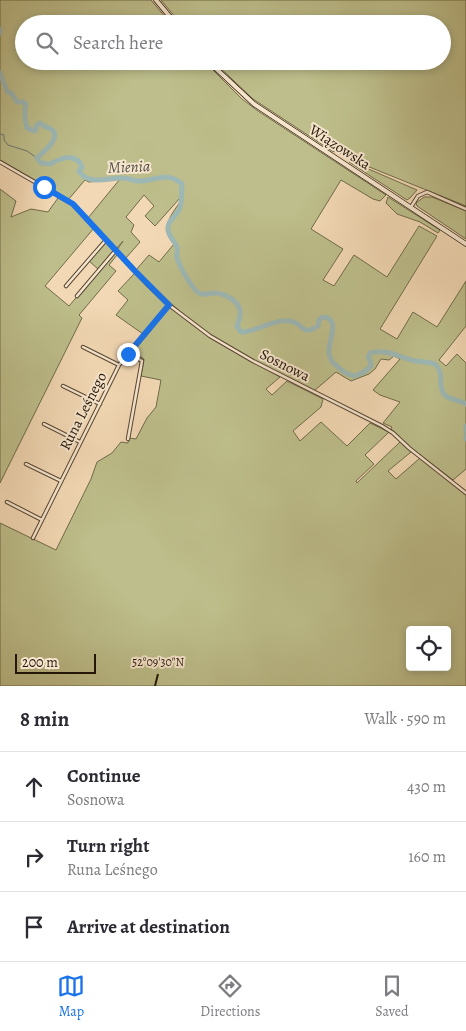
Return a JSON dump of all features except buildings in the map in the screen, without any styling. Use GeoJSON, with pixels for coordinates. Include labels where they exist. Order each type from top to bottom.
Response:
{"type":"FeatureCollection","features":[{"type":"Feature","properties":{"kind":"main road"},"geometry":{"type":"LineString","coordinates":[[156,0],[168,15]]}},
{"type":"Feature","properties":{"kind":"main road","name":"Wiązowska"},"geometry":{"type":"LineString","coordinates":[[217,70],[254,104],[466,244]]}},
{"type":"Feature","properties":{"kind":"street","name":"Sosnowa"},"geometry":{"type":"LineString","coordinates":[[0,162],[73,204],[147,284],[169,305],[210,336],[253,361],[393,433],[466,493]]}},
{"type":"Feature","properties":{"kind":"street"},"geometry":{"type":"LineString","coordinates":[[411,207],[418,196],[427,192],[466,208]]}},
{"type":"Feature","properties":{"kind":"street"},"geometry":{"type":"LineString","coordinates":[[66,286],[106,239]]}},
{"type":"Feature","properties":{"kind":"street"},"geometry":{"type":"LineString","coordinates":[[78,296],[116,250]]}},
{"type":"Feature","properties":{"kind":"street","name":"Runa Leśnego"},"geometry":{"type":"LineString","coordinates":[[33,538],[119,365],[169,305]]}},
{"type":"Feature","properties":{"kind":"street"},"geometry":{"type":"LineString","coordinates":[[83,347],[119,365]]}},
{"type":"Feature","properties":{"kind":"street"},"geometry":{"type":"LineString","coordinates":[[128,439],[142,361],[129,352]]}},
{"type":"Feature","properties":{"kind":"street"},"geometry":{"type":"LineString","coordinates":[[63,386],[100,404]]}},
{"type":"Feature","properties":{"kind":"street"},"geometry":{"type":"LineString","coordinates":[[44,424],[80,442]]}},
{"type":"Feature","properties":{"kind":"street"},"geometry":{"type":"LineString","coordinates":[[26,464],[61,481]]}},
{"type":"Feature","properties":{"kind":"street"},"geometry":{"type":"LineString","coordinates":[[6,502],[42,520]]}},
{"type":"Feature","properties":{"kind":"green space"},"geometry":{"type":"Polygon","coordinates":[[[0,0],[151,0],[164,15],[15,15],[15,70],[213,70],[242,99],[258,111],[386,195],[380,201],[373,199],[341,180],[311,229],[343,249],[323,280],[334,286],[354,255],[387,277],[419,226],[437,236],[380,329],[397,339],[413,312],[437,327],[466,281],[466,326],[439,360],[446,366],[457,354],[466,363],[466,469],[453,480],[410,447],[391,429],[392,427],[383,423],[400,402],[380,395],[373,390],[400,359],[394,356],[389,360],[381,359],[375,369],[369,374],[351,381],[336,372],[314,391],[260,365],[221,342],[189,319],[162,295],[136,270],[149,255],[159,262],[174,244],[169,238],[167,228],[172,214],[180,202],[180,198],[155,226],[145,216],[154,206],[144,195],[126,217],[134,225],[131,232],[140,242],[125,259],[117,250],[123,241],[116,249],[88,218],[120,179],[89,182],[85,180],[68,200],[0,160],[0,0]]]}},
{"type":"Feature","properties":{"kind":"green space"},"geometry":{"type":"Polygon","coordinates":[[[161,0],[466,0],[466,206],[332,151],[253,99],[222,70],[451,70],[451,15],[174,15],[161,0]]]}},
{"type":"Feature","properties":{"kind":"green space"},"geometry":{"type":"Polygon","coordinates":[[[350,161],[417,190],[407,200],[350,161]]]}},
{"type":"Feature","properties":{"kind":"green space"},"geometry":{"type":"Polygon","coordinates":[[[0,189],[16,201],[11,217],[31,209],[48,212],[58,198],[72,205],[94,228],[45,286],[69,306],[115,252],[117,255],[109,265],[116,271],[79,315],[82,318],[0,483],[0,189]]]}},
{"type":"Feature","properties":{"kind":"green space"},"geometry":{"type":"Polygon","coordinates":[[[388,197],[440,230],[438,233],[420,222],[397,214],[386,203],[388,197]]]}},
{"type":"Feature","properties":{"kind":"green space"},"geometry":{"type":"Polygon","coordinates":[[[424,197],[432,197],[466,211],[466,239],[417,206],[416,203],[424,197]]]}},
{"type":"Feature","properties":{"kind":"green space"},"geometry":{"type":"Polygon","coordinates":[[[106,241],[114,251],[98,269],[89,261],[106,241]]]}},
{"type":"Feature","properties":{"kind":"green space"},"geometry":{"type":"Polygon","coordinates":[[[135,273],[167,305],[143,334],[116,315],[128,300],[118,291],[135,273]]]}},
{"type":"Feature","properties":{"kind":"green space"},"geometry":{"type":"Polygon","coordinates":[[[170,307],[209,337],[280,377],[266,389],[272,395],[287,381],[323,399],[321,407],[293,431],[300,441],[321,422],[347,446],[370,423],[389,432],[365,455],[374,464],[356,481],[357,483],[400,442],[411,452],[388,471],[396,479],[420,458],[466,495],[466,686],[0,686],[0,523],[56,550],[91,479],[97,462],[112,453],[121,442],[128,443],[129,438],[136,439],[147,418],[156,407],[161,380],[141,376],[144,359],[133,352],[170,307]]]}},
{"type":"Feature","properties":{"kind":"waterway","name":"Mienia"},"geometry":{"type":"LineString","coordinates":[[0,73],[7,91],[12,94],[17,102],[26,104],[27,128],[34,131],[40,123],[54,132],[55,136],[51,144],[37,158],[41,163],[50,164],[63,158],[72,158],[79,162],[82,167],[79,171],[83,176],[93,180],[122,178],[143,181],[165,177],[182,184],[180,207],[168,227],[169,235],[177,247],[178,262],[189,282],[199,293],[218,293],[236,302],[240,310],[237,326],[241,332],[283,321],[295,322],[305,330],[308,330],[318,326],[319,320],[323,317],[329,318],[333,326],[329,349],[330,356],[334,363],[344,372],[355,376],[364,372],[371,366],[368,357],[370,353],[376,352],[433,363],[440,371],[441,386],[444,394],[448,398],[466,404]]}},
{"type":"Feature","properties":{"kind":"waterway"},"geometry":{"type":"LineString","coordinates":[[0,134],[4,135],[4,140],[8,145],[27,151],[37,158]]}},
{"type":"Feature","properties":{"kind":"waterway","name":"Mienia"},"geometry":{"type":"LineString","coordinates":[[466,426],[466,431]]}},
{"type":"Feature","properties":{"kind":"route"},"geometry":{"type":"LineString","coordinates":[[44,187],[73,204],[169,305],[128,354]]}}]}
